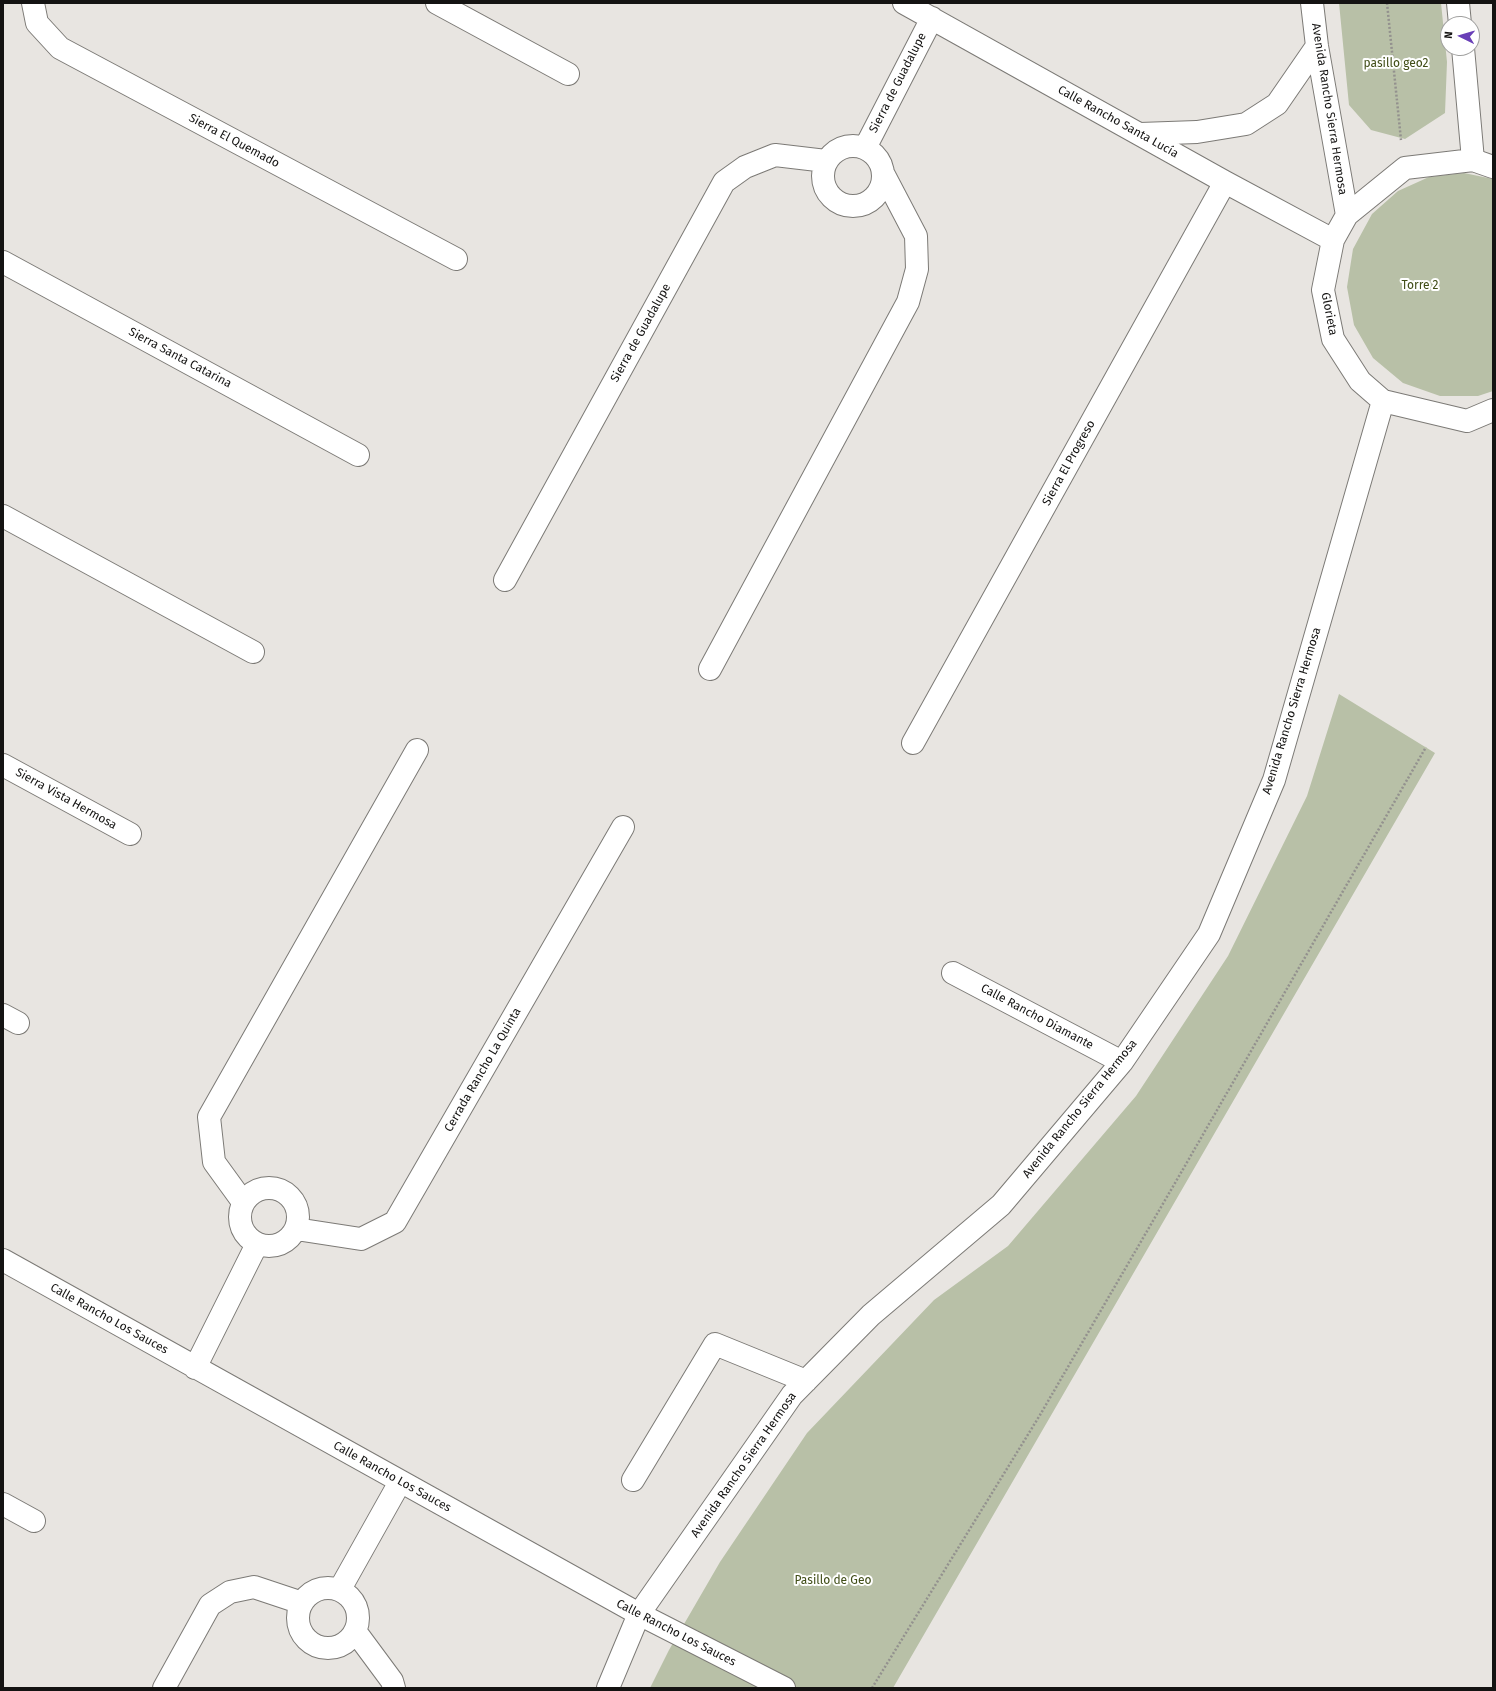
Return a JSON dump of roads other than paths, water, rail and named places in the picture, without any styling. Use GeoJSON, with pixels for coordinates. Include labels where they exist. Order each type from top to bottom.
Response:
{"type":"FeatureCollection","features":[{"type":"Feature","properties":{"kind":"street","name":"Sierra El Quemado"},"geometry":{"type":"LineString","coordinates":[[33,3],[37,23],[60,48],[456,259]]}},
{"type":"Feature","properties":{"kind":"street"},"geometry":{"type":"LineString","coordinates":[[437,3],[568,74]]}},
{"type":"Feature","properties":{"kind":"street","name":"Calle Rancho Santa Lucía"},"geometry":{"type":"LineString","coordinates":[[904,3],[1225,182],[1333,240]]}},
{"type":"Feature","properties":{"kind":"street","name":"Avenida Rancho Sierra Hermosa"},"geometry":{"type":"LineString","coordinates":[[1312,3],[1317,46],[1347,215]]}},
{"type":"Feature","properties":{"kind":"street"},"geometry":{"type":"LineString","coordinates":[[1458,3],[1459,16]]}},
{"type":"Feature","properties":{"kind":"street","name":"Sierra de Guadalupe"},"geometry":{"type":"LineString","coordinates":[[865,148],[932,18]]}},
{"type":"Feature","properties":{"kind":"street"},"geometry":{"type":"LineString","coordinates":[[1140,134],[1197,132],[1246,124],[1277,104],[1317,46]]}},
{"type":"Feature","properties":{"kind":"street"},"geometry":{"type":"LineString","coordinates":[[1464,56],[1483,164]]}},
{"type":"Feature","properties":{"kind":"street","name":"Sierra de Guadalupe"},"geometry":{"type":"LineString","coordinates":[[505,580],[724,182],[744,167],[775,155],[826,161],[836,151],[850,146],[865,148],[873,154],[880,163],[883,173],[916,236],[917,269],[908,302],[710,669]]}},
{"type":"Feature","properties":{"kind":"street"},"geometry":{"type":"LineString","coordinates":[[826,161],[823,175],[825,189],[834,200],[846,206],[861,205],[873,198],[881,187],[883,173]]}},
{"type":"Feature","properties":{"kind":"street","name":"Glorieta"},"geometry":{"type":"LineString","coordinates":[[1483,164],[1405,168],[1347,215],[1333,240],[1324,290],[1333,338],[1360,381],[1383,401],[1467,420],[1493,410]]}},
{"type":"Feature","properties":{"kind":"street","name":"Sierra El Progreso"},"geometry":{"type":"LineString","coordinates":[[913,743],[1225,182]]}},
{"type":"Feature","properties":{"kind":"street","name":"Sierra Santa Catarina"},"geometry":{"type":"LineString","coordinates":[[3,262],[358,455]]}},
{"type":"Feature","properties":{"kind":"street","name":"Avenida Rancho Sierra Hermosa"},"geometry":{"type":"LineString","coordinates":[[608,1688],[638,1614],[792,1395],[871,1315],[1001,1205],[1122,1062],[1209,934],[1274,780],[1383,401]]}},
{"type":"Feature","properties":{"kind":"street"},"geometry":{"type":"LineString","coordinates":[[3,516],[253,652]]}},
{"type":"Feature","properties":{"kind":"street"},"geometry":{"type":"LineString","coordinates":[[243,1202],[214,1162],[209,1117],[417,750]]}},
{"type":"Feature","properties":{"kind":"street","name":"Sierra Vista Hermosa"},"geometry":{"type":"LineString","coordinates":[[3,765],[130,834]]}},
{"type":"Feature","properties":{"kind":"street","name":"Cerrada Rancho La Quinta"},"geometry":{"type":"LineString","coordinates":[[296,1229],[361,1239],[395,1222],[623,827]]}},
{"type":"Feature","properties":{"kind":"street","name":"Calle Rancho Diamante"},"geometry":{"type":"LineString","coordinates":[[953,973],[1122,1062]]}},
{"type":"Feature","properties":{"kind":"street"},"geometry":{"type":"LineString","coordinates":[[274,1186],[290,1195],[299,1211],[296,1229],[286,1241],[272,1247],[257,1244],[244,1233],[239,1218],[243,1202],[256,1189],[274,1186]]}},
{"type":"Feature","properties":{"kind":"street"},"geometry":{"type":"LineString","coordinates":[[195,1368],[257,1244]]}},
{"type":"Feature","properties":{"kind":"street","name":"Calle Rancho Los Sauces"},"geometry":{"type":"LineString","coordinates":[[3,1260],[638,1614],[784,1688]]}},
{"type":"Feature","properties":{"kind":"street"},"geometry":{"type":"LineString","coordinates":[[633,1480],[715,1344],[806,1381]]}},
{"type":"Feature","properties":{"kind":"street"},"geometry":{"type":"LineString","coordinates":[[340,1589],[400,1482]]}},
{"type":"Feature","properties":{"kind":"street"},"geometry":{"type":"LineString","coordinates":[[3,1504],[34,1521]]}},
{"type":"Feature","properties":{"kind":"street"},"geometry":{"type":"LineString","coordinates":[[164,1688],[210,1605],[230,1592],[254,1587],[302,1603]]}},
{"type":"Feature","properties":{"kind":"street"},"geometry":{"type":"LineString","coordinates":[[328,1587],[340,1589],[352,1599],[358,1614],[355,1630],[347,1641],[336,1647],[326,1648],[316,1645],[304,1636],[299,1624],[298,1616],[302,1603],[313,1591],[328,1587]]}},
{"type":"Feature","properties":{"kind":"street"},"geometry":{"type":"LineString","coordinates":[[355,1630],[392,1681],[394,1688]]}},
{"type":"Feature","properties":{"kind":"park label","name":"pasillo geo2"},"geometry":{"type":"Point","coordinates":[1396,64]}},
{"type":"Feature","properties":{"kind":"park label","name":"Torre 2"},"geometry":{"type":"Point","coordinates":[1420,286]}},
{"type":"Feature","properties":{"kind":"park label","name":"Pasillo de Geo"},"geometry":{"type":"Point","coordinates":[833,1581]}}]}
